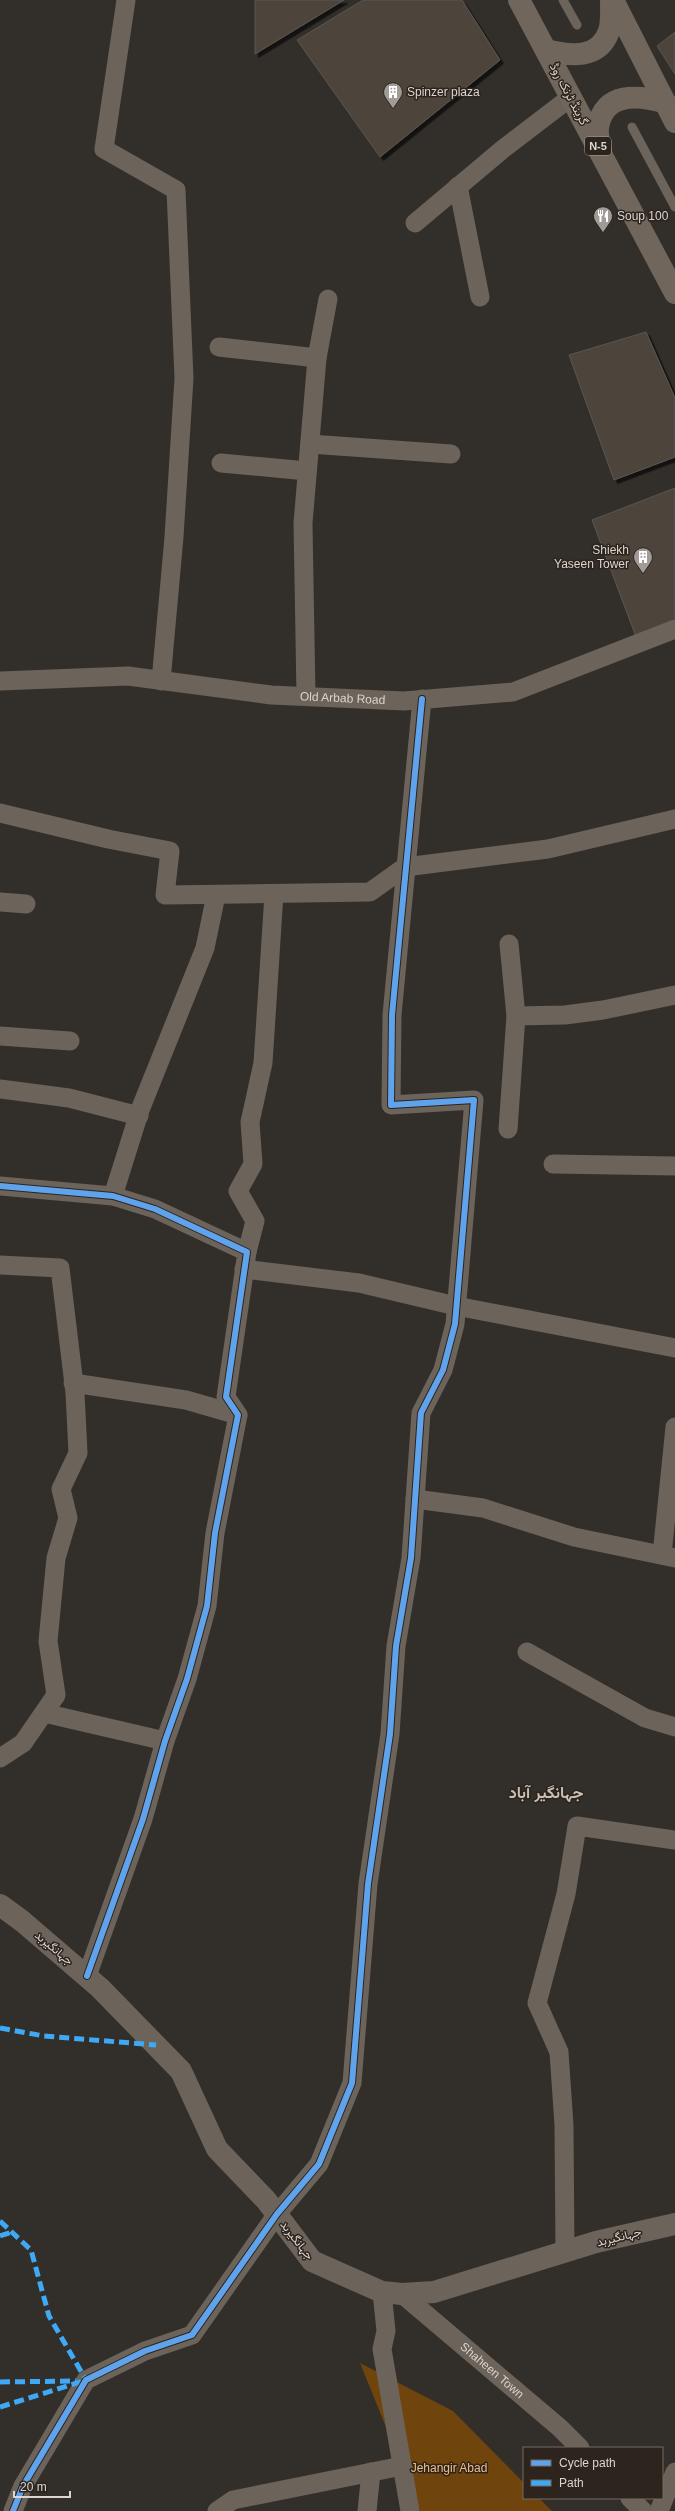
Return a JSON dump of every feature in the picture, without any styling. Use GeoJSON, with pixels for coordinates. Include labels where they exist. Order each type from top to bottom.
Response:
{"type":"FeatureCollection","features":[{"type":"Feature","properties":{"kind":"highway","name":"گرینڈ ٹرنک روڈ"},"geometry":{"type":"LineString","coordinates":[[519,0],[675,293]]}},
{"type":"Feature","properties":{"kind":"highway"},"geometry":{"type":"LineString","coordinates":[[546,50],[576,56],[587,54],[600,45],[609,31],[612,0]]}},
{"type":"Feature","properties":{"kind":"highway"},"geometry":{"type":"LineString","coordinates":[[612,0],[670,112]]}},
{"type":"Feature","properties":{"kind":"highway"},"geometry":{"type":"LineString","coordinates":[[601,153],[598,128],[604,112],[612,103],[624,97],[650,98],[670,112]]}},
{"type":"Feature","properties":{"kind":"street"},"geometry":{"type":"LineString","coordinates":[[126,0],[104,149],[176,190],[184,378],[174,537],[162,680]]}},
{"type":"Feature","properties":{"kind":"street"},"geometry":{"type":"LineString","coordinates":[[415,223],[458,186],[571,97]]}},
{"type":"Feature","properties":{"kind":"street"},"geometry":{"type":"LineString","coordinates":[[458,186],[480,297]]}},
{"type":"Feature","properties":{"kind":"street"},"geometry":{"type":"LineString","coordinates":[[306,696],[303,523],[317,358],[328,299]]}},
{"type":"Feature","properties":{"kind":"street"},"geometry":{"type":"LineString","coordinates":[[219,347],[317,358]]}},
{"type":"Feature","properties":{"kind":"street"},"geometry":{"type":"LineString","coordinates":[[310,444],[451,454]]}},
{"type":"Feature","properties":{"kind":"street"},"geometry":{"type":"LineString","coordinates":[[221,463],[308,471]]}},
{"type":"Feature","properties":{"kind":"street","name":"Old Arbab Road"},"geometry":{"type":"LineString","coordinates":[[0,681],[128,676],[271,695],[404,701],[422,700],[513,692],[673,635]]}},
{"type":"Feature","properties":{"kind":"street"},"geometry":{"type":"LineString","coordinates":[[13,2511],[23,2486],[86,2380],[146,2351],[192,2335],[277,2214],[319,2164],[352,2083],[368,1884],[390,1734],[396,1646],[411,1558],[421,1413],[443,1370],[455,1324],[474,1100],[391,1105],[392,1015],[422,700]]}},
{"type":"Feature","properties":{"kind":"street"},"geometry":{"type":"LineString","coordinates":[[0,813],[108,839],[170,851],[165,895],[370,892],[405,868],[548,849],[675,819]]}},
{"type":"Feature","properties":{"kind":"street"},"geometry":{"type":"LineString","coordinates":[[87,1976],[143,1819],[165,1740],[187,1679],[207,1606],[215,1533],[238,1415],[226,1397],[246,1260],[255,1221],[238,1190],[253,1164],[250,1122],[263,1063],[274,894]]}},
{"type":"Feature","properties":{"kind":"street"},"geometry":{"type":"LineString","coordinates":[[113,1196],[138,1116],[206,948],[216,895]]}},
{"type":"Feature","properties":{"kind":"street"},"geometry":{"type":"LineString","coordinates":[[0,902],[26,904]]}},
{"type":"Feature","properties":{"kind":"street"},"geometry":{"type":"LineString","coordinates":[[508,1129],[516,1016],[509,944]]}},
{"type":"Feature","properties":{"kind":"street"},"geometry":{"type":"LineString","coordinates":[[516,1016],[580,1013],[675,995]]}},
{"type":"Feature","properties":{"kind":"street"},"geometry":{"type":"LineString","coordinates":[[0,1036],[70,1041]]}},
{"type":"Feature","properties":{"kind":"street"},"geometry":{"type":"LineString","coordinates":[[0,1089],[69,1098],[138,1116]]}},
{"type":"Feature","properties":{"kind":"street"},"geometry":{"type":"LineString","coordinates":[[553,1164],[675,1166]]}},
{"type":"Feature","properties":{"kind":"street"},"geometry":{"type":"LineString","coordinates":[[0,1186],[113,1196],[155,1209],[246,1260],[359,1283],[456,1306],[675,1348]]}},
{"type":"Feature","properties":{"kind":"street"},"geometry":{"type":"LineString","coordinates":[[0,1265],[60,1268],[73,1382],[78,1454],[61,1489],[68,1518],[56,1558],[48,1641],[56,1695],[23,1743],[0,1758]]}},
{"type":"Feature","properties":{"kind":"street"},"geometry":{"type":"LineString","coordinates":[[73,1382],[186,1400],[238,1415]]}},
{"type":"Feature","properties":{"kind":"street"},"geometry":{"type":"LineString","coordinates":[[415,1499],[483,1508],[574,1536],[668,1557],[675,1427]]}},
{"type":"Feature","properties":{"kind":"street"},"geometry":{"type":"LineString","coordinates":[[527,1652],[645,1718],[675,1727]]}},
{"type":"Feature","properties":{"kind":"street"},"geometry":{"type":"LineString","coordinates":[[44,1713],[165,1740]]}},
{"type":"Feature","properties":{"kind":"street"},"geometry":{"type":"LineString","coordinates":[[565,2252],[564,2126],[559,2052],[537,2003],[566,1894],[577,1826],[675,1840]]}},
{"type":"Feature","properties":{"kind":"street","name":"جہانگیربد"},"geometry":{"type":"LineString","coordinates":[[0,1906],[22,1921],[87,1976],[181,2071],[217,2149],[277,2214],[312,2261],[392,2293],[434,2292],[565,2252],[675,2224]]}},
{"type":"Feature","properties":{"kind":"street"},"geometry":{"type":"LineString","coordinates":[[392,2293],[382,2349],[410,2511]]}},
{"type":"Feature","properties":{"kind":"street","name":"Shaheen Town"},"geometry":{"type":"LineString","coordinates":[[392,2293],[554,2423],[579,2447]]}},
{"type":"Feature","properties":{"kind":"street"},"geometry":{"type":"LineString","coordinates":[[217,2511],[233,2500],[402,2466]]}},
{"type":"Feature","properties":{"kind":"street"},"geometry":{"type":"LineString","coordinates":[[367,2511],[371,2472]]}},
{"type":"Feature","properties":{"kind":"street"},"geometry":{"type":"LineString","coordinates":[[658,2511],[675,2472]]}},
{"type":"Feature","properties":{"kind":"street"},"geometry":{"type":"LineString","coordinates":[[631,2499],[643,2511]]}},
{"type":"Feature","properties":{"kind":"lane"},"geometry":{"type":"LineString","coordinates":[[563,0],[577,25]]}},
{"type":"Feature","properties":{"kind":"lane"},"geometry":{"type":"LineString","coordinates":[[632,127],[675,207]]}},
{"type":"Feature","properties":{"kind":"green space","name":"Jehangir Abad"},"geometry":{"type":"Polygon","coordinates":[[[360,2363],[453,2411],[523,2482],[523,2499],[540,2499],[552,2511],[420,2511],[360,2363]]]}},
{"type":"Feature","properties":{"kind":"building"},"geometry":{"type":"Polygon","coordinates":[[[255,0],[344,0],[255,54],[255,0]]]}},
{"type":"Feature","properties":{"kind":"building","name":"Spinzer plaza"},"geometry":{"type":"Polygon","coordinates":[[[363,0],[462,0],[500,60],[380,157],[297,40],[363,0]]]}},
{"type":"Feature","properties":{"kind":"building"},"geometry":{"type":"Polygon","coordinates":[[[675,32],[675,74],[657,46],[675,32]]]}},
{"type":"Feature","properties":{"kind":"building"},"geometry":{"type":"Polygon","coordinates":[[[646,332],[675,398],[675,457],[614,480],[569,355],[646,332]]]}},
{"type":"Feature","properties":{"kind":"building","name":"Shiekh Yaseen Tower"},"geometry":{"type":"Polygon","coordinates":[[[675,488],[675,627],[638,642],[592,520],[675,488]]]}},
{"type":"Feature","properties":{"kind":"marked path"},"geometry":{"type":"LineString","coordinates":[[0,2028],[44,2036],[156,2045]]}},
{"type":"Feature","properties":{"kind":"marked path"},"geometry":{"type":"LineString","coordinates":[[0,2221],[31,2250],[49,2316],[86,2380]]}},
{"type":"Feature","properties":{"kind":"marked path"},"geometry":{"type":"LineString","coordinates":[[0,2236],[12,2232]]}},
{"type":"Feature","properties":{"kind":"marked path"},"geometry":{"type":"LineString","coordinates":[[0,2407],[86,2380]]}},
{"type":"Feature","properties":{"kind":"marked path"},"geometry":{"type":"LineString","coordinates":[[0,2382],[76,2381]]}},
{"type":"Feature","properties":{"kind":"cycle path"},"geometry":{"type":"LineString","coordinates":[[13,2511],[23,2486],[86,2380],[145,2351],[192,2335],[277,2214],[319,2164],[352,2083],[368,1884],[390,1734],[396,1646],[411,1558],[421,1413],[443,1370],[455,1324],[474,1100],[391,1105],[392,1015],[422,699]]}},
{"type":"Feature","properties":{"kind":"cycle path"},"geometry":{"type":"LineString","coordinates":[[0,1186],[113,1196],[155,1209],[247,1252],[226,1397],[238,1415],[215,1533],[207,1606],[187,1679],[165,1741],[143,1819],[87,1976]]}},
{"type":"Feature","properties":{"kind":"place","name":"Spinzer plaza"},"geometry":{"type":"Point","coordinates":[393,109]}},
{"type":"Feature","properties":{"kind":"place","name":"Soup 100"},"geometry":{"type":"Point","coordinates":[603,233]}},
{"type":"Feature","properties":{"kind":"place","name":"Shiekh Yaseen Tower"},"geometry":{"type":"Point","coordinates":[643,574]}},
{"type":"Feature","properties":{"kind":"district","name":"جہانگیر آباد"},"geometry":{"type":"Point","coordinates":[546,1792]}}]}
